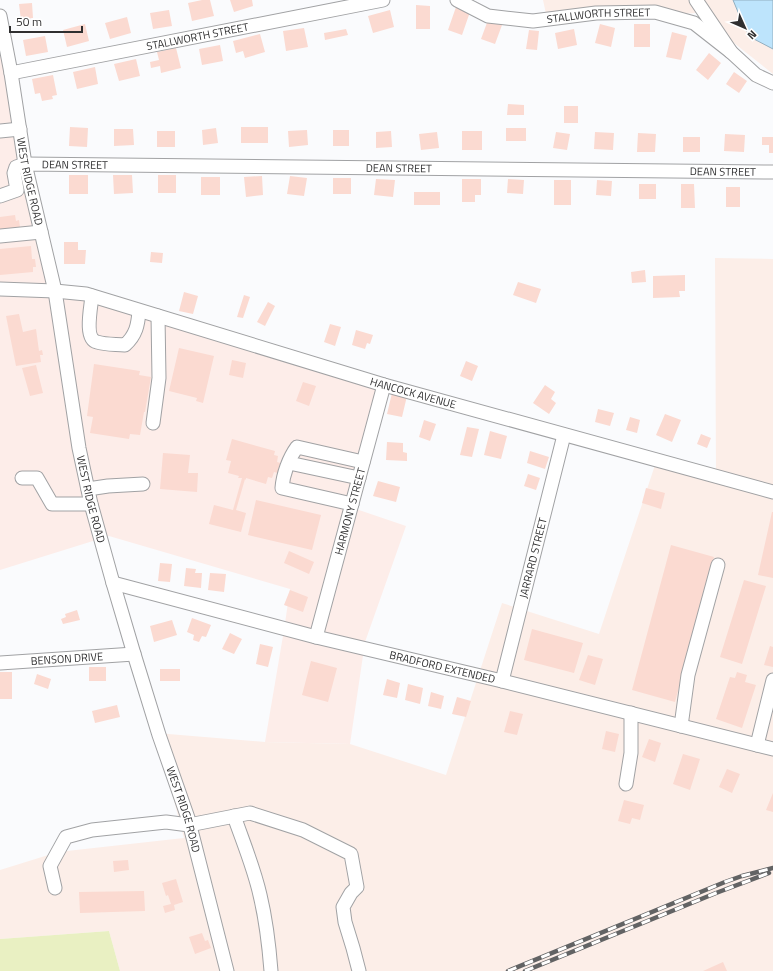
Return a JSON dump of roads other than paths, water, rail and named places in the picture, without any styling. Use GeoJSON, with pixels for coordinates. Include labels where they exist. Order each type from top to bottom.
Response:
{"type":"FeatureCollection","features":[{"type":"Feature","properties":{"kind":"street","name":"STALLWORTH STREET"},"geometry":{"type":"LineString","coordinates":[[7,70],[383,0]]}},
{"type":"Feature","properties":{"kind":"street","name":"STALLWORTH STREET"},"geometry":{"type":"LineString","coordinates":[[457,0],[488,16],[533,21],[596,13],[655,12],[694,23],[731,52]]}},
{"type":"Feature","properties":{"kind":"street"},"geometry":{"type":"LineString","coordinates":[[696,0],[731,52],[756,75],[773,83]]}},
{"type":"Feature","properties":{"kind":"street","name":"WEST RIDGE ROAD"},"geometry":{"type":"LineString","coordinates":[[0,16],[7,70],[20,129],[25,164],[55,290],[79,448],[88,489],[134,654],[159,735],[190,825],[227,971]]}},
{"type":"Feature","properties":{"kind":"street"},"geometry":{"type":"LineString","coordinates":[[0,131],[20,129]]}},
{"type":"Feature","properties":{"kind":"street"},"geometry":{"type":"LineString","coordinates":[[17,190],[14,173],[16,167],[25,164]]}},
{"type":"Feature","properties":{"kind":"street","name":"DEAN STREET"},"geometry":{"type":"LineString","coordinates":[[25,164],[773,172]]}},
{"type":"Feature","properties":{"kind":"street"},"geometry":{"type":"LineString","coordinates":[[0,196],[17,190],[31,188]]}},
{"type":"Feature","properties":{"kind":"street"},"geometry":{"type":"LineString","coordinates":[[0,236],[41,232]]}},
{"type":"Feature","properties":{"kind":"street","name":"HANCOCK AVENUE"},"geometry":{"type":"LineString","coordinates":[[0,289],[55,290],[86,294],[384,385],[773,492]]}},
{"type":"Feature","properties":{"kind":"street"},"geometry":{"type":"LineString","coordinates":[[92,296],[89,333],[91,339],[96,342],[125,345],[134,336],[139,322],[139,311]]}},
{"type":"Feature","properties":{"kind":"street"},"geometry":{"type":"LineString","coordinates":[[153,423],[159,378],[158,316]]}},
{"type":"Feature","properties":{"kind":"street","name":"HARMONY STREET"},"geometry":{"type":"LineString","coordinates":[[316,637],[384,385]]}},
{"type":"Feature","properties":{"kind":"street","name":"JARRARD STREET"},"geometry":{"type":"LineString","coordinates":[[502,681],[564,435]]}},
{"type":"Feature","properties":{"kind":"street"},"geometry":{"type":"LineString","coordinates":[[352,504],[282,488],[282,481],[291,455],[297,447],[363,462]]}},
{"type":"Feature","properties":{"kind":"street"},"geometry":{"type":"LineString","coordinates":[[289,463],[359,478]]}},
{"type":"Feature","properties":{"kind":"street"},"geometry":{"type":"LineString","coordinates":[[22,478],[37,478],[52,504],[92,504]]}},
{"type":"Feature","properties":{"kind":"street"},"geometry":{"type":"LineString","coordinates":[[88,489],[143,484]]}},
{"type":"Feature","properties":{"kind":"street"},"geometry":{"type":"LineString","coordinates":[[680,726],[688,676],[696,642],[718,565]]}},
{"type":"Feature","properties":{"kind":"street","name":"BRADFORD EXTENDED"},"geometry":{"type":"LineString","coordinates":[[113,582],[316,637],[502,681],[773,749]]}},
{"type":"Feature","properties":{"kind":"street","name":"BENSON DRIVE"},"geometry":{"type":"LineString","coordinates":[[0,663],[134,654]]}},
{"type":"Feature","properties":{"kind":"street"},"geometry":{"type":"LineString","coordinates":[[757,744],[773,680]]}},
{"type":"Feature","properties":{"kind":"street"},"geometry":{"type":"LineString","coordinates":[[626,784],[631,753],[632,713]]}},
{"type":"Feature","properties":{"kind":"street"},"geometry":{"type":"LineString","coordinates":[[55,888],[50,866],[66,838],[92,830],[166,822],[190,825],[250,813],[303,830],[351,854],[357,888],[351,894],[343,907],[345,922],[359,971]]}},
{"type":"Feature","properties":{"kind":"street"},"geometry":{"type":"LineString","coordinates":[[234,816],[260,894],[267,931],[271,971]]}},
{"type":"Feature","properties":{"kind":"water"},"geometry":{"type":"Polygon","coordinates":[[[733,0],[773,0],[773,49],[752,38],[745,29],[733,0]]]}},
{"type":"Feature","properties":{"kind":"railway"},"geometry":{"type":"LineString","coordinates":[[508,971],[725,882],[773,868]]}},
{"type":"Feature","properties":{"kind":"railway"},"geometry":{"type":"LineString","coordinates":[[525,971],[769,873]]}}]}
